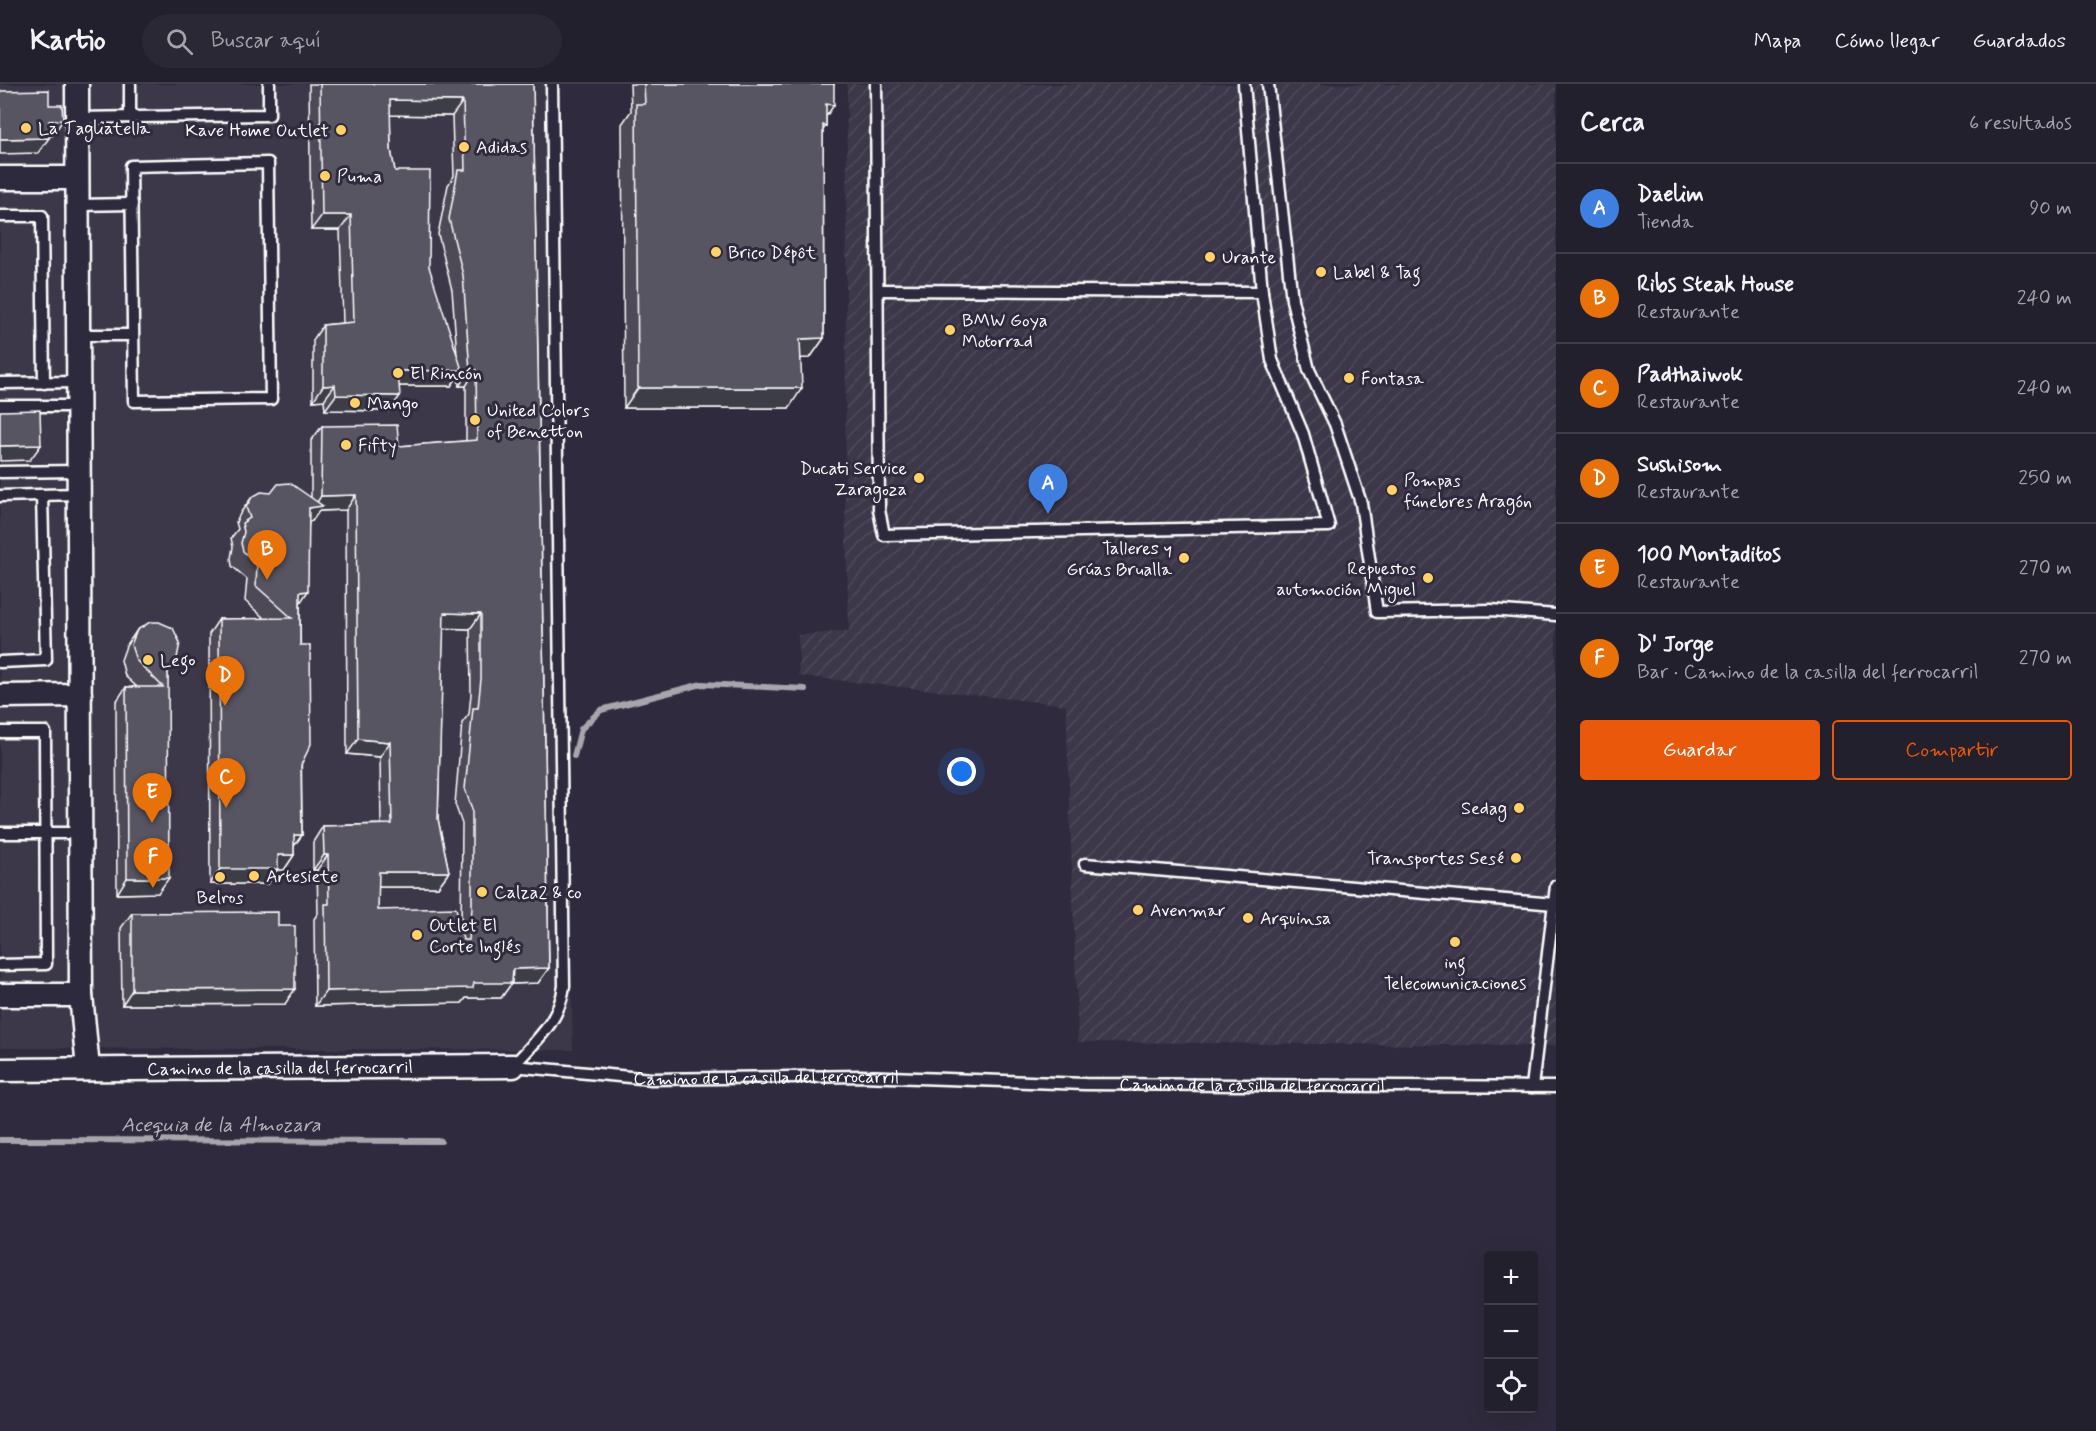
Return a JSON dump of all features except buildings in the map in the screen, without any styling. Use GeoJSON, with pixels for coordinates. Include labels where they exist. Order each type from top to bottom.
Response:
{"type":"FeatureCollection","features":[{"type":"Feature","properties":{"kind":"street"},"geometry":{"type":"LineString","coordinates":[[77,84],[81,995],[88,1069]]}},
{"type":"Feature","properties":{"kind":"street"},"geometry":{"type":"LineString","coordinates":[[0,178],[76,178]]}},
{"type":"Feature","properties":{"kind":"street"},"geometry":{"type":"LineString","coordinates":[[0,696],[80,695]]}},
{"type":"Feature","properties":{"kind":"street"},"geometry":{"type":"LineString","coordinates":[[0,995],[81,995]]}},
{"type":"Feature","properties":{"kind":"street","name":"Camino de la casilla del ferrocarril"},"geometry":{"type":"LineString","coordinates":[[0,1070],[513,1066]]}},
{"type":"Feature","properties":{"kind":"lane"},"geometry":{"type":"LineString","coordinates":[[130,84],[130,117]]}},
{"type":"Feature","properties":{"kind":"lane"},"geometry":{"type":"LineString","coordinates":[[77,118],[269,114],[269,84]]}},
{"type":"Feature","properties":{"kind":"lane"},"geometry":{"type":"LineString","coordinates":[[513,1066],[550,1027],[558,1014],[564,986],[552,84]]}},
{"type":"Feature","properties":{"kind":"lane"},"geometry":{"type":"LineString","coordinates":[[876,84],[879,510],[884,535],[1329,526],[1304,434],[1272,360],[1262,292],[1244,84]]}},
{"type":"Feature","properties":{"kind":"lane"},"geometry":{"type":"LineString","coordinates":[[1268,84],[1292,300],[1309,370],[1335,424],[1361,503],[1377,612],[1491,610],[1556,615]]}},
{"type":"Feature","properties":{"kind":"lane"},"geometry":{"type":"LineString","coordinates":[[268,163],[271,399],[134,401],[132,335],[131,166],[268,163]]}},
{"type":"Feature","properties":{"kind":"lane"},"geometry":{"type":"LineString","coordinates":[[76,205],[132,204]]}},
{"type":"Feature","properties":{"kind":"lane"},"geometry":{"type":"LineString","coordinates":[[0,216],[42,216],[44,383]]}},
{"type":"Feature","properties":{"kind":"lane"},"geometry":{"type":"LineString","coordinates":[[879,290],[1262,292]]}},
{"type":"Feature","properties":{"kind":"lane"},"geometry":{"type":"LineString","coordinates":[[78,335],[132,335]]}},
{"type":"Feature","properties":{"kind":"lane"},"geometry":{"type":"LineString","coordinates":[[0,383],[78,382]]}},
{"type":"Feature","properties":{"kind":"lane"},"geometry":{"type":"LineString","coordinates":[[0,406],[78,405]]}},
{"type":"Feature","properties":{"kind":"lane"},"geometry":{"type":"LineString","coordinates":[[0,472],[78,471]]}},
{"type":"Feature","properties":{"kind":"lane"},"geometry":{"type":"LineString","coordinates":[[0,496],[78,494]]}},
{"type":"Feature","properties":{"kind":"lane"},"geometry":{"type":"LineString","coordinates":[[0,662],[46,660],[42,495]]}},
{"type":"Feature","properties":{"kind":"lane"},"geometry":{"type":"LineString","coordinates":[[0,732],[45,732],[46,964],[0,965]]}},
{"type":"Feature","properties":{"kind":"lane"},"geometry":{"type":"LineString","coordinates":[[0,833],[80,833]]}},
{"type":"Feature","properties":{"kind":"lane"},"geometry":{"type":"LineString","coordinates":[[1085,864],[1554,904]]}},
{"type":"Feature","properties":{"kind":"lane"},"geometry":{"type":"LineString","coordinates":[[1532,1087],[1556,886]]}},
{"type":"Feature","properties":{"kind":"lane","name":"Camino de la casilla del ferrocarril"},"geometry":{"type":"LineString","coordinates":[[513,1066],[651,1079],[861,1076],[1085,1084],[1556,1087]]}},
{"type":"Feature","properties":{"kind":"shaded area"},"geometry":{"type":"Polygon","coordinates":[[[0,84],[549,84],[573,1050],[0,1048],[0,84]]]}},
{"type":"Feature","properties":{"kind":"shaded area"},"geometry":{"type":"Polygon","coordinates":[[[847,84],[1556,84],[1556,1046],[1078,1042],[1066,705],[799,676],[798,635],[849,631],[845,505],[847,84]]]}},
{"type":"Feature","properties":{"kind":"waterway","name":"Acequia de la Almozara"},"geometry":{"type":"LineString","coordinates":[[574,756],[581,729],[601,710],[702,684],[805,689]]}},
{"type":"Feature","properties":{"kind":"waterway","name":"Acequia de la Almozara"},"geometry":{"type":"LineString","coordinates":[[0,1140],[441,1141]]}},
{"type":"Feature","properties":{"kind":"place","name":"La Tagliatella"},"geometry":{"type":"Point","coordinates":[26,128]}},
{"type":"Feature","properties":{"kind":"place","name":"Kave Home Outlet"},"geometry":{"type":"Point","coordinates":[341,130]}},
{"type":"Feature","properties":{"kind":"place","name":"Adidas"},"geometry":{"type":"Point","coordinates":[464,147]}},
{"type":"Feature","properties":{"kind":"place","name":"Puma"},"geometry":{"type":"Point","coordinates":[325,176]}},
{"type":"Feature","properties":{"kind":"place","name":"Brico Dépôt"},"geometry":{"type":"Point","coordinates":[716,252]}},
{"type":"Feature","properties":{"kind":"place","name":"Urante"},"geometry":{"type":"Point","coordinates":[1210,257]}},
{"type":"Feature","properties":{"kind":"place","name":"Label & Tag"},"geometry":{"type":"Point","coordinates":[1321,272]}},
{"type":"Feature","properties":{"kind":"place","name":"BMW Goya Motorrad"},"geometry":{"type":"Point","coordinates":[950,330]}},
{"type":"Feature","properties":{"kind":"place","name":"El Rincón"},"geometry":{"type":"Point","coordinates":[398,373]}},
{"type":"Feature","properties":{"kind":"place","name":"Fontasa"},"geometry":{"type":"Point","coordinates":[1349,378]}},
{"type":"Feature","properties":{"kind":"place","name":"Mango"},"geometry":{"type":"Point","coordinates":[355,403]}},
{"type":"Feature","properties":{"kind":"place","name":"United Colors of Benetton"},"geometry":{"type":"Point","coordinates":[475,420]}},
{"type":"Feature","properties":{"kind":"place","name":"Fifty"},"geometry":{"type":"Point","coordinates":[346,445]}},
{"type":"Feature","properties":{"kind":"place","name":"Ducati Service Zaragoza"},"geometry":{"type":"Point","coordinates":[919,478]}},
{"type":"Feature","properties":{"kind":"place","name":"Pompas fúnebres Aragón"},"geometry":{"type":"Point","coordinates":[1392,490]}},
{"type":"Feature","properties":{"kind":"place","name":"Daelim"},"geometry":{"type":"Point","coordinates":[1048,514]}},
{"type":"Feature","properties":{"kind":"place","name":"Talleres y Grúas Brualla"},"geometry":{"type":"Point","coordinates":[1184,558]}},
{"type":"Feature","properties":{"kind":"place","name":"Repuestos automoción Miguel"},"geometry":{"type":"Point","coordinates":[1428,578]}},
{"type":"Feature","properties":{"kind":"place","name":"Ribs Steak House"},"geometry":{"type":"Point","coordinates":[267,580]}},
{"type":"Feature","properties":{"kind":"place","name":"Lego"},"geometry":{"type":"Point","coordinates":[148,660]}},
{"type":"Feature","properties":{"kind":"place","name":"Sushisom"},"geometry":{"type":"Point","coordinates":[225,706]}},
{"type":"Feature","properties":{"kind":"place","name":"Padthaiwok"},"geometry":{"type":"Point","coordinates":[226,808]}},
{"type":"Feature","properties":{"kind":"place","name":"Sedag"},"geometry":{"type":"Point","coordinates":[1519,808]}},
{"type":"Feature","properties":{"kind":"place","name":"100 Montaditos"},"geometry":{"type":"Point","coordinates":[152,823]}},
{"type":"Feature","properties":{"kind":"place","name":"Transportes Sesé"},"geometry":{"type":"Point","coordinates":[1516,858]}},
{"type":"Feature","properties":{"kind":"place","name":"Artesiete"},"geometry":{"type":"Point","coordinates":[254,876]}},
{"type":"Feature","properties":{"kind":"place","name":"Belros"},"geometry":{"type":"Point","coordinates":[220,877]}},
{"type":"Feature","properties":{"kind":"place","name":"D' Jorge"},"geometry":{"type":"Point","coordinates":[153,888]}},
{"type":"Feature","properties":{"kind":"place","name":"Calza2 & co"},"geometry":{"type":"Point","coordinates":[482,892]}},
{"type":"Feature","properties":{"kind":"place","name":"Avenmar"},"geometry":{"type":"Point","coordinates":[1138,910]}},
{"type":"Feature","properties":{"kind":"place","name":"Arquinsa"},"geometry":{"type":"Point","coordinates":[1248,918]}},
{"type":"Feature","properties":{"kind":"place","name":"Outlet El Corte Inglés"},"geometry":{"type":"Point","coordinates":[417,935]}},
{"type":"Feature","properties":{"kind":"place","name":"ing Telecomunicaciones"},"geometry":{"type":"Point","coordinates":[1455,942]}}]}
